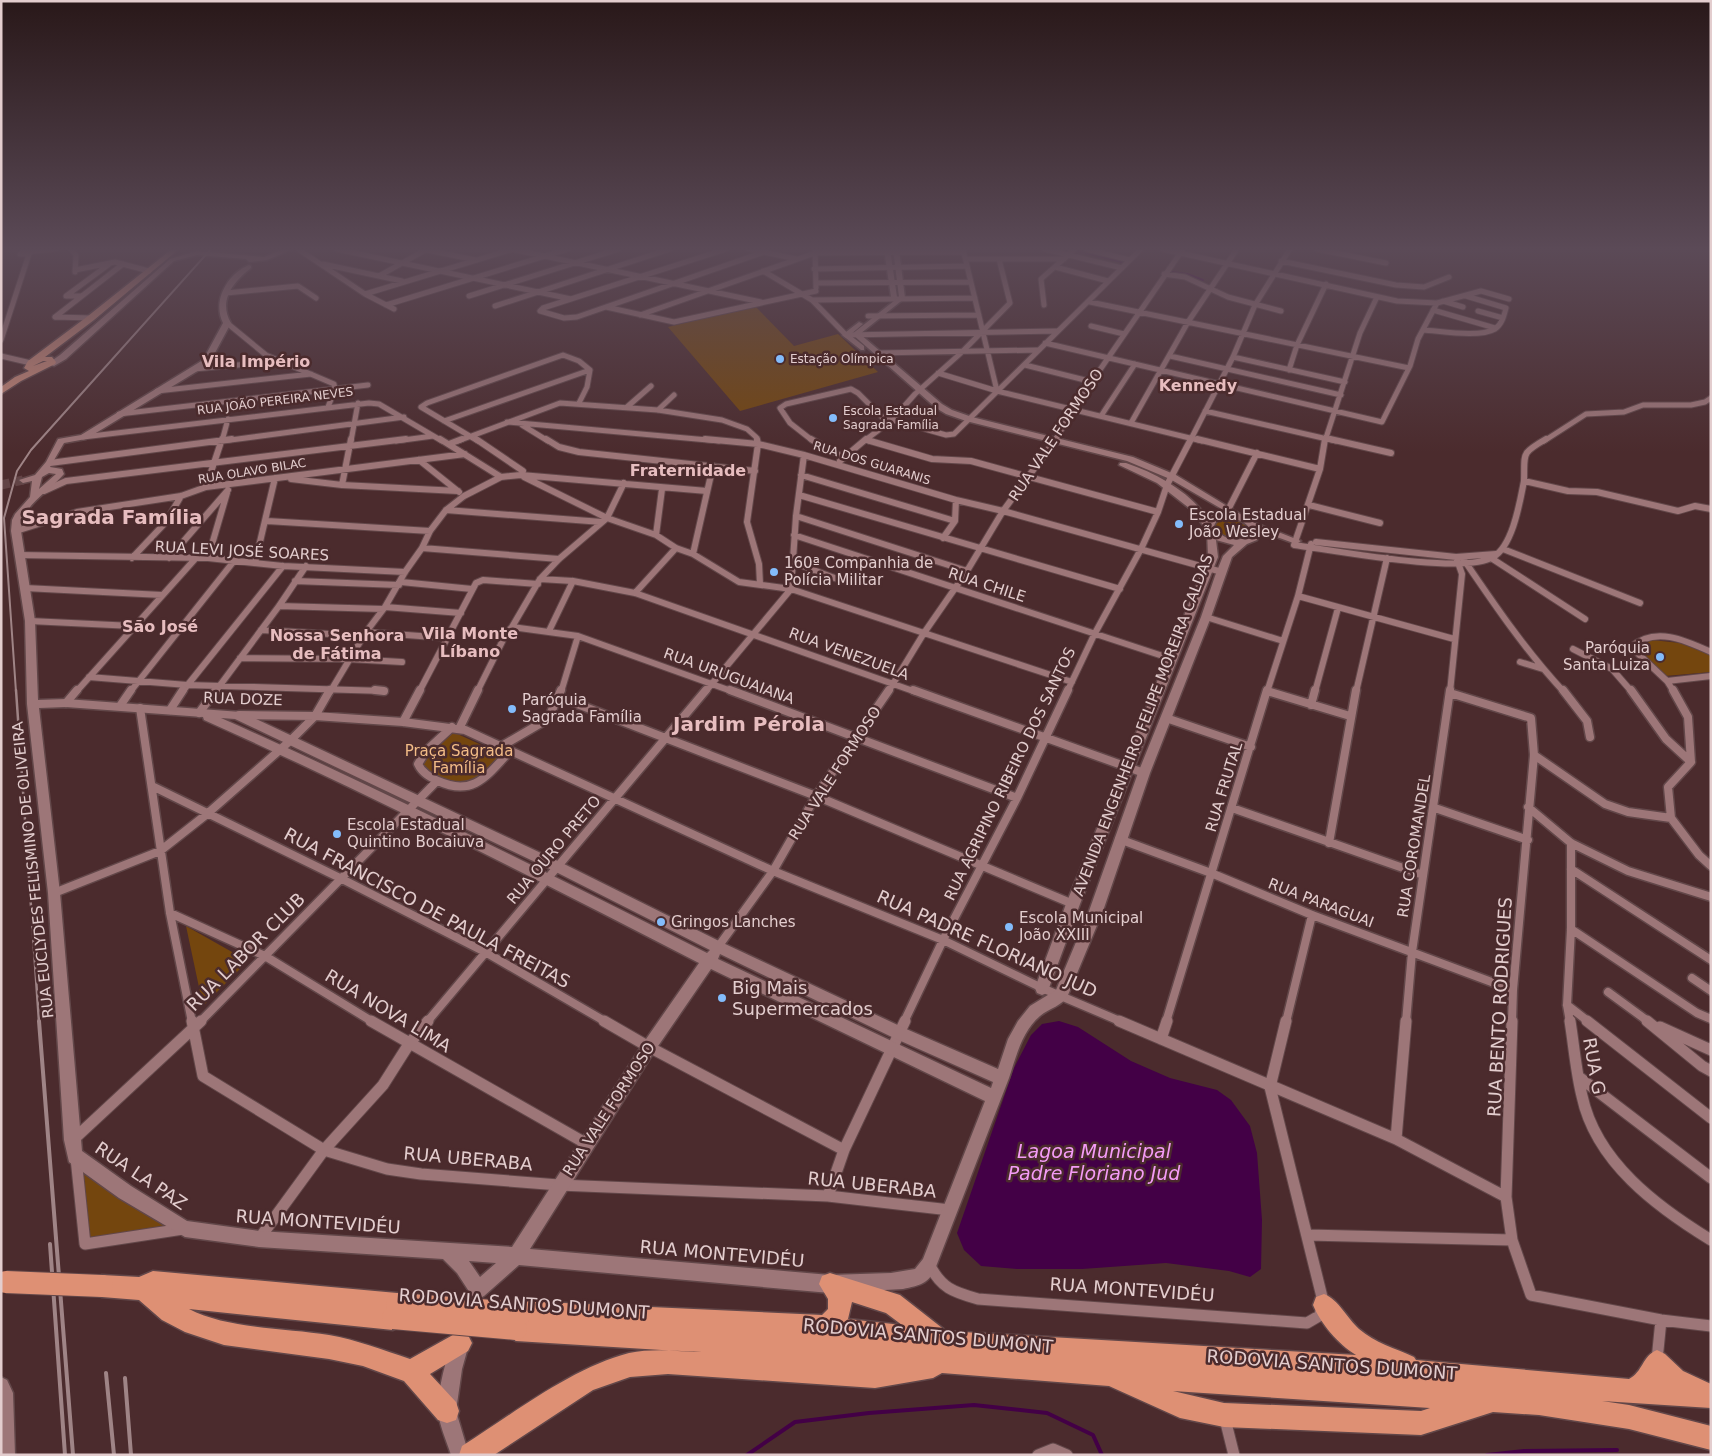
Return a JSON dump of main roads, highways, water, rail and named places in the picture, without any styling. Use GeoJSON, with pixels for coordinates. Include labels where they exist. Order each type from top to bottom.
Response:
{"type":"FeatureCollection","features":[{"type":"Feature","properties":{"kind":"highway","name":"RODOVIA SANTOS DUMONT"},"geometry":{"type":"LineString","coordinates":[[4,1282],[102,1286],[145,1292],[518,1321],[694,1340],[1104,1374],[1539,1403],[1629,1417],[1711,1438]]}},
{"type":"Feature","properties":{"kind":"highway"},"geometry":{"type":"LineString","coordinates":[[822,1327],[834,1321],[841,1308],[839,1294],[830,1284],[892,1303],[942,1342]]}},
{"type":"Feature","properties":{"kind":"highway"},"geometry":{"type":"LineString","coordinates":[[145,1292],[170,1312],[193,1324],[224,1333],[329,1347],[355,1353],[412,1372],[447,1411]]}},
{"type":"Feature","properties":{"kind":"highway"},"geometry":{"type":"LineString","coordinates":[[1324,1305],[1342,1329],[1358,1344],[1376,1355],[1431,1373]]}},
{"type":"Feature","properties":{"kind":"highway","name":"RODOVIA SANTOS DUMONT"},"geometry":{"type":"LineString","coordinates":[[518,1321],[822,1327],[942,1342],[1309,1363],[1631,1391],[1711,1395]]}},
{"type":"Feature","properties":{"kind":"highway"},"geometry":{"type":"LineString","coordinates":[[412,1372],[460,1343]]}},
{"type":"Feature","properties":{"kind":"highway"},"geometry":{"type":"LineString","coordinates":[[470,1455],[586,1381],[630,1365],[668,1362],[876,1376],[956,1362]]}},
{"type":"Feature","properties":{"kind":"highway"},"geometry":{"type":"LineString","coordinates":[[1631,1391],[1644,1384],[1657,1362],[1680,1382],[1711,1395]]}},
{"type":"Feature","properties":{"kind":"highway"},"geometry":{"type":"LineString","coordinates":[[1104,1374],[1180,1406],[1224,1415],[1421,1423],[1497,1400]]}},
{"type":"Feature","properties":{"kind":"main road"},"geometry":{"type":"LineString","coordinates":[[1,391],[42,361],[92,317]]}},
{"type":"Feature","properties":{"kind":"main road"},"geometry":{"type":"LineString","coordinates":[[1,386],[42,361]]}},
{"type":"Feature","properties":{"kind":"water","name":"Lagoa Municipal Padre Floriano Jud"},"geometry":{"type":"Polygon","coordinates":[[[1059,1021],[1078,1027],[1131,1061],[1170,1078],[1217,1090],[1231,1100],[1250,1126],[1257,1153],[1262,1220],[1261,1269],[1250,1277],[1229,1271],[1166,1263],[1082,1269],[1017,1269],[981,1266],[964,1250],[957,1233],[1014,1068],[1031,1035],[1042,1024],[1059,1021]]]}},
{"type":"Feature","properties":{"kind":"waterway"},"geometry":{"type":"LineString","coordinates":[[747,1455],[795,1422],[869,1413],[974,1405],[1047,1413],[1093,1435],[1102,1455]]}},
{"type":"Feature","properties":{"kind":"waterway"},"geometry":{"type":"LineString","coordinates":[[1487,1455],[1524,1451],[1617,1450]]}},
{"type":"Feature","properties":{"kind":"tunnel"},"geometry":{"type":"LineString","coordinates":[[1,485],[23,480]]}},
{"type":"Feature","properties":{"kind":"railway"},"geometry":{"type":"LineString","coordinates":[[16,692],[4,518],[17,471],[31,450],[150,317]]}},
{"type":"Feature","properties":{"kind":"railway"},"geometry":{"type":"LineString","coordinates":[[16,690],[39,1022]]}},
{"type":"Feature","properties":{"kind":"railway"},"geometry":{"type":"LineString","coordinates":[[39,1021],[73,1455]]}},
{"type":"Feature","properties":{"kind":"railway"},"geometry":{"type":"LineString","coordinates":[[50,1244],[65,1455]]}},
{"type":"Feature","properties":{"kind":"railway"},"geometry":{"type":"LineString","coordinates":[[106,1373],[114,1455]]}},
{"type":"Feature","properties":{"kind":"railway"},"geometry":{"type":"LineString","coordinates":[[125,1378],[131,1455]]}},
{"type":"Feature","properties":{"kind":"place","name":"Estação Olímpica"},"geometry":{"type":"Point","coordinates":[780,359]}},
{"type":"Feature","properties":{"kind":"place","name":"Escola Estadual Sagrada Família"},"geometry":{"type":"Point","coordinates":[833,418]}},
{"type":"Feature","properties":{"kind":"place","name":"Escola Estadual João Wesley"},"geometry":{"type":"Point","coordinates":[1179,524]}},
{"type":"Feature","properties":{"kind":"place","name":"160ª Companhia de Polícia Militar"},"geometry":{"type":"Point","coordinates":[774,572]}},
{"type":"Feature","properties":{"kind":"place","name":"Paróquia Santa Luiza"},"geometry":{"type":"Point","coordinates":[1660,657]}},
{"type":"Feature","properties":{"kind":"place","name":"Paróquia Sagrada Família"},"geometry":{"type":"Point","coordinates":[512,709]}},
{"type":"Feature","properties":{"kind":"place","name":"Escola Estadual Quintino Bocaiuva"},"geometry":{"type":"Point","coordinates":[337,834]}},
{"type":"Feature","properties":{"kind":"place","name":"Gringos Lanches"},"geometry":{"type":"Point","coordinates":[661,922]}},
{"type":"Feature","properties":{"kind":"place","name":"Escola Municipal João XXIII"},"geometry":{"type":"Point","coordinates":[1009,927]}},
{"type":"Feature","properties":{"kind":"place","name":"Big Mais Supermercados"},"geometry":{"type":"Point","coordinates":[722,998]}},
{"type":"Feature","properties":{"kind":"district","name":"Vila Império"},"geometry":{"type":"Point","coordinates":[256,361]}},
{"type":"Feature","properties":{"kind":"district","name":"Kennedy"},"geometry":{"type":"Point","coordinates":[1198,385]}},
{"type":"Feature","properties":{"kind":"district","name":"Fraternidade"},"geometry":{"type":"Point","coordinates":[688,470]}},
{"type":"Feature","properties":{"kind":"district","name":"Sagrada Família"},"geometry":{"type":"Point","coordinates":[112,517]}},
{"type":"Feature","properties":{"kind":"district","name":"São José"},"geometry":{"type":"Point","coordinates":[160,626]}},
{"type":"Feature","properties":{"kind":"district","name":"Vila Monte Líbano"},"geometry":{"type":"Point","coordinates":[470,642]}},
{"type":"Feature","properties":{"kind":"district","name":"Nossa Senhora de Fátima"},"geometry":{"type":"Point","coordinates":[337,644]}},
{"type":"Feature","properties":{"kind":"district","name":"Jardim Pérola"},"geometry":{"type":"Point","coordinates":[749,724]}},
{"type":"Feature","properties":{"kind":"park label","name":"Praça Sagrada Família"},"geometry":{"type":"Point","coordinates":[459,760]}}]}
